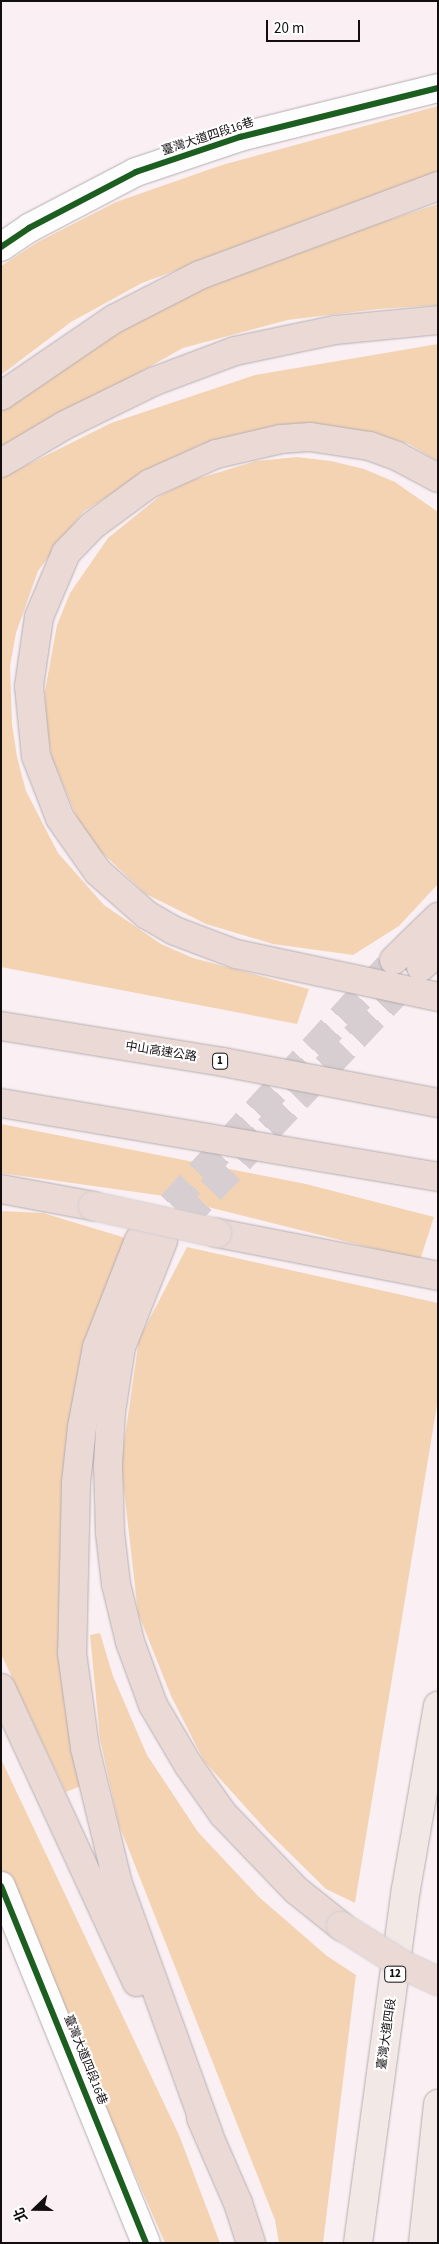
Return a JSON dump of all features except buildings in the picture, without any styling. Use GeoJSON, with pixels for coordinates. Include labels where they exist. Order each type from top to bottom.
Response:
{"type":"FeatureCollection","features":[{"type":"Feature","properties":{"kind":"highway"},"geometry":{"type":"LineString","coordinates":[[1,396],[114,318],[200,275],[438,186]]}},
{"type":"Feature","properties":{"kind":"highway"},"geometry":{"type":"LineString","coordinates":[[1,463],[64,424],[155,381],[235,351],[335,330],[438,320]]}},
{"type":"Feature","properties":{"kind":"highway"},"geometry":{"type":"LineString","coordinates":[[438,478],[397,456],[369,446],[310,437],[280,439],[216,454],[149,484],[93,525],[66,553],[39,617],[29,686],[36,756],[60,818],[98,872],[147,915],[175,931],[236,954],[438,997]]}},
{"type":"Feature","properties":{"kind":"highway"},"geometry":{"type":"LineString","coordinates":[[394,960],[438,917]]}},
{"type":"Feature","properties":{"kind":"highway","name":"中山高速公路"},"geometry":{"type":"LineString","coordinates":[[1,1026],[223,1062],[438,1103]]}},
{"type":"Feature","properties":{"kind":"highway"},"geometry":{"type":"LineString","coordinates":[[1,1103],[438,1176]]}},
{"type":"Feature","properties":{"kind":"highway"},"geometry":{"type":"LineString","coordinates":[[1,1189],[429,1274]]}},
{"type":"Feature","properties":{"kind":"highway"},"geometry":{"type":"LineString","coordinates":[[209,2135],[118,1884],[85,1748],[72,1654],[76,1483],[82,1427],[97,1347],[151,1240],[121,1347],[111,1412],[108,1465],[110,1533],[116,1584],[130,1642],[153,1705],[189,1766],[223,1814],[296,1890],[341,1926],[403,1965],[438,1981]]}},
{"type":"Feature","properties":{"kind":"highway"},"geometry":{"type":"LineString","coordinates":[[1,1688],[209,2135],[238,2203],[251,2243]]}},
{"type":"Feature","properties":{"kind":"main road","name":"臺灣大道四段"},"geometry":{"type":"LineString","coordinates":[[358,2243],[406,1889],[438,1706]]}},
{"type":"Feature","properties":{"kind":"main road"},"geometry":{"type":"LineString","coordinates":[[423,2243],[438,2104]]}},
{"type":"Feature","properties":{"kind":"street","name":"臺灣大道四段16巷"},"geometry":{"type":"LineString","coordinates":[[1,247],[29,228],[136,172],[240,137],[438,88]]}},
{"type":"Feature","properties":{"kind":"street","name":"臺灣大道四段16巷"},"geometry":{"type":"LineString","coordinates":[[1,1886],[146,2243]]}},
{"type":"Feature","properties":{"kind":"shaded area"},"geometry":{"type":"Polygon","coordinates":[[[438,106],[438,173],[142,283],[71,322],[1,375],[1,266],[38,242],[116,202],[222,165],[438,106]]]}},
{"type":"Feature","properties":{"kind":"shaded area"},"geometry":{"type":"Polygon","coordinates":[[[438,204],[438,305],[378,309],[288,320],[183,348],[1,450],[1,409],[90,346],[212,283],[297,250],[438,204]]]}},
{"type":"Feature","properties":{"kind":"shaded area"},"geometry":{"type":"Polygon","coordinates":[[[438,344],[438,461],[409,444],[379,435],[339,429],[228,438],[200,445],[147,471],[83,512],[38,571],[16,633],[10,666],[12,724],[17,757],[26,791],[58,853],[104,905],[161,944],[193,958],[309,989],[297,1024],[1,967],[1,478],[111,423],[255,375],[438,344]]]}},
{"type":"Feature","properties":{"kind":"shaded area"},"geometry":{"type":"Polygon","coordinates":[[[297,457],[331,461],[364,469],[395,482],[438,512],[438,884],[399,926],[353,955],[273,944],[206,924],[146,894],[97,848],[78,820],[52,758],[46,724],[45,691],[57,625],[70,593],[108,538],[160,496],[190,481],[256,461],[297,457]]]}},
{"type":"Feature","properties":{"kind":"shaded area"},"geometry":{"type":"Polygon","coordinates":[[[1,1124],[306,1184],[434,1217],[420,1260],[164,1196],[1,1173],[1,1124]]]}},
{"type":"Feature","properties":{"kind":"shaded area"},"geometry":{"type":"Polygon","coordinates":[[[1,1211],[43,1213],[129,1239],[62,1603],[64,1701],[81,1786],[66,1792],[1,1654],[1,1211]]]}},
{"type":"Feature","properties":{"kind":"shaded area"},"geometry":{"type":"Polygon","coordinates":[[[187,1247],[438,1303],[438,1399],[355,1903],[326,1889],[268,1832],[204,1761],[171,1696],[138,1613],[121,1464],[139,1339],[187,1247]]]}},
{"type":"Feature","properties":{"kind":"shaded area"},"geometry":{"type":"Polygon","coordinates":[[[100,1633],[113,1676],[147,1755],[198,1832],[259,1897],[327,1956],[356,1975],[323,2243],[279,2243],[275,2220],[119,1825],[100,1739],[90,1635],[100,1633]]]}},
{"type":"Feature","properties":{"kind":"shaded area"},"geometry":{"type":"Polygon","coordinates":[[[1,1759],[179,2135],[220,2243],[165,2243],[1,1868],[1,1759]]]}},
{"type":"Feature","properties":{"kind":"tunnel"},"geometry":{"type":"LineString","coordinates":[[143,1236],[394,960]]}},
{"type":"Feature","properties":{"kind":"tunnel"},"geometry":{"type":"LineString","coordinates":[[182,1221],[415,973]]}},
{"type":"Feature","properties":{"kind":"cycle path"},"geometry":{"type":"LineString","coordinates":[[1,247],[29,228],[136,172],[240,137],[438,88]]}},
{"type":"Feature","properties":{"kind":"cycle path"},"geometry":{"type":"LineString","coordinates":[[1,1886],[146,2243]]}}]}
